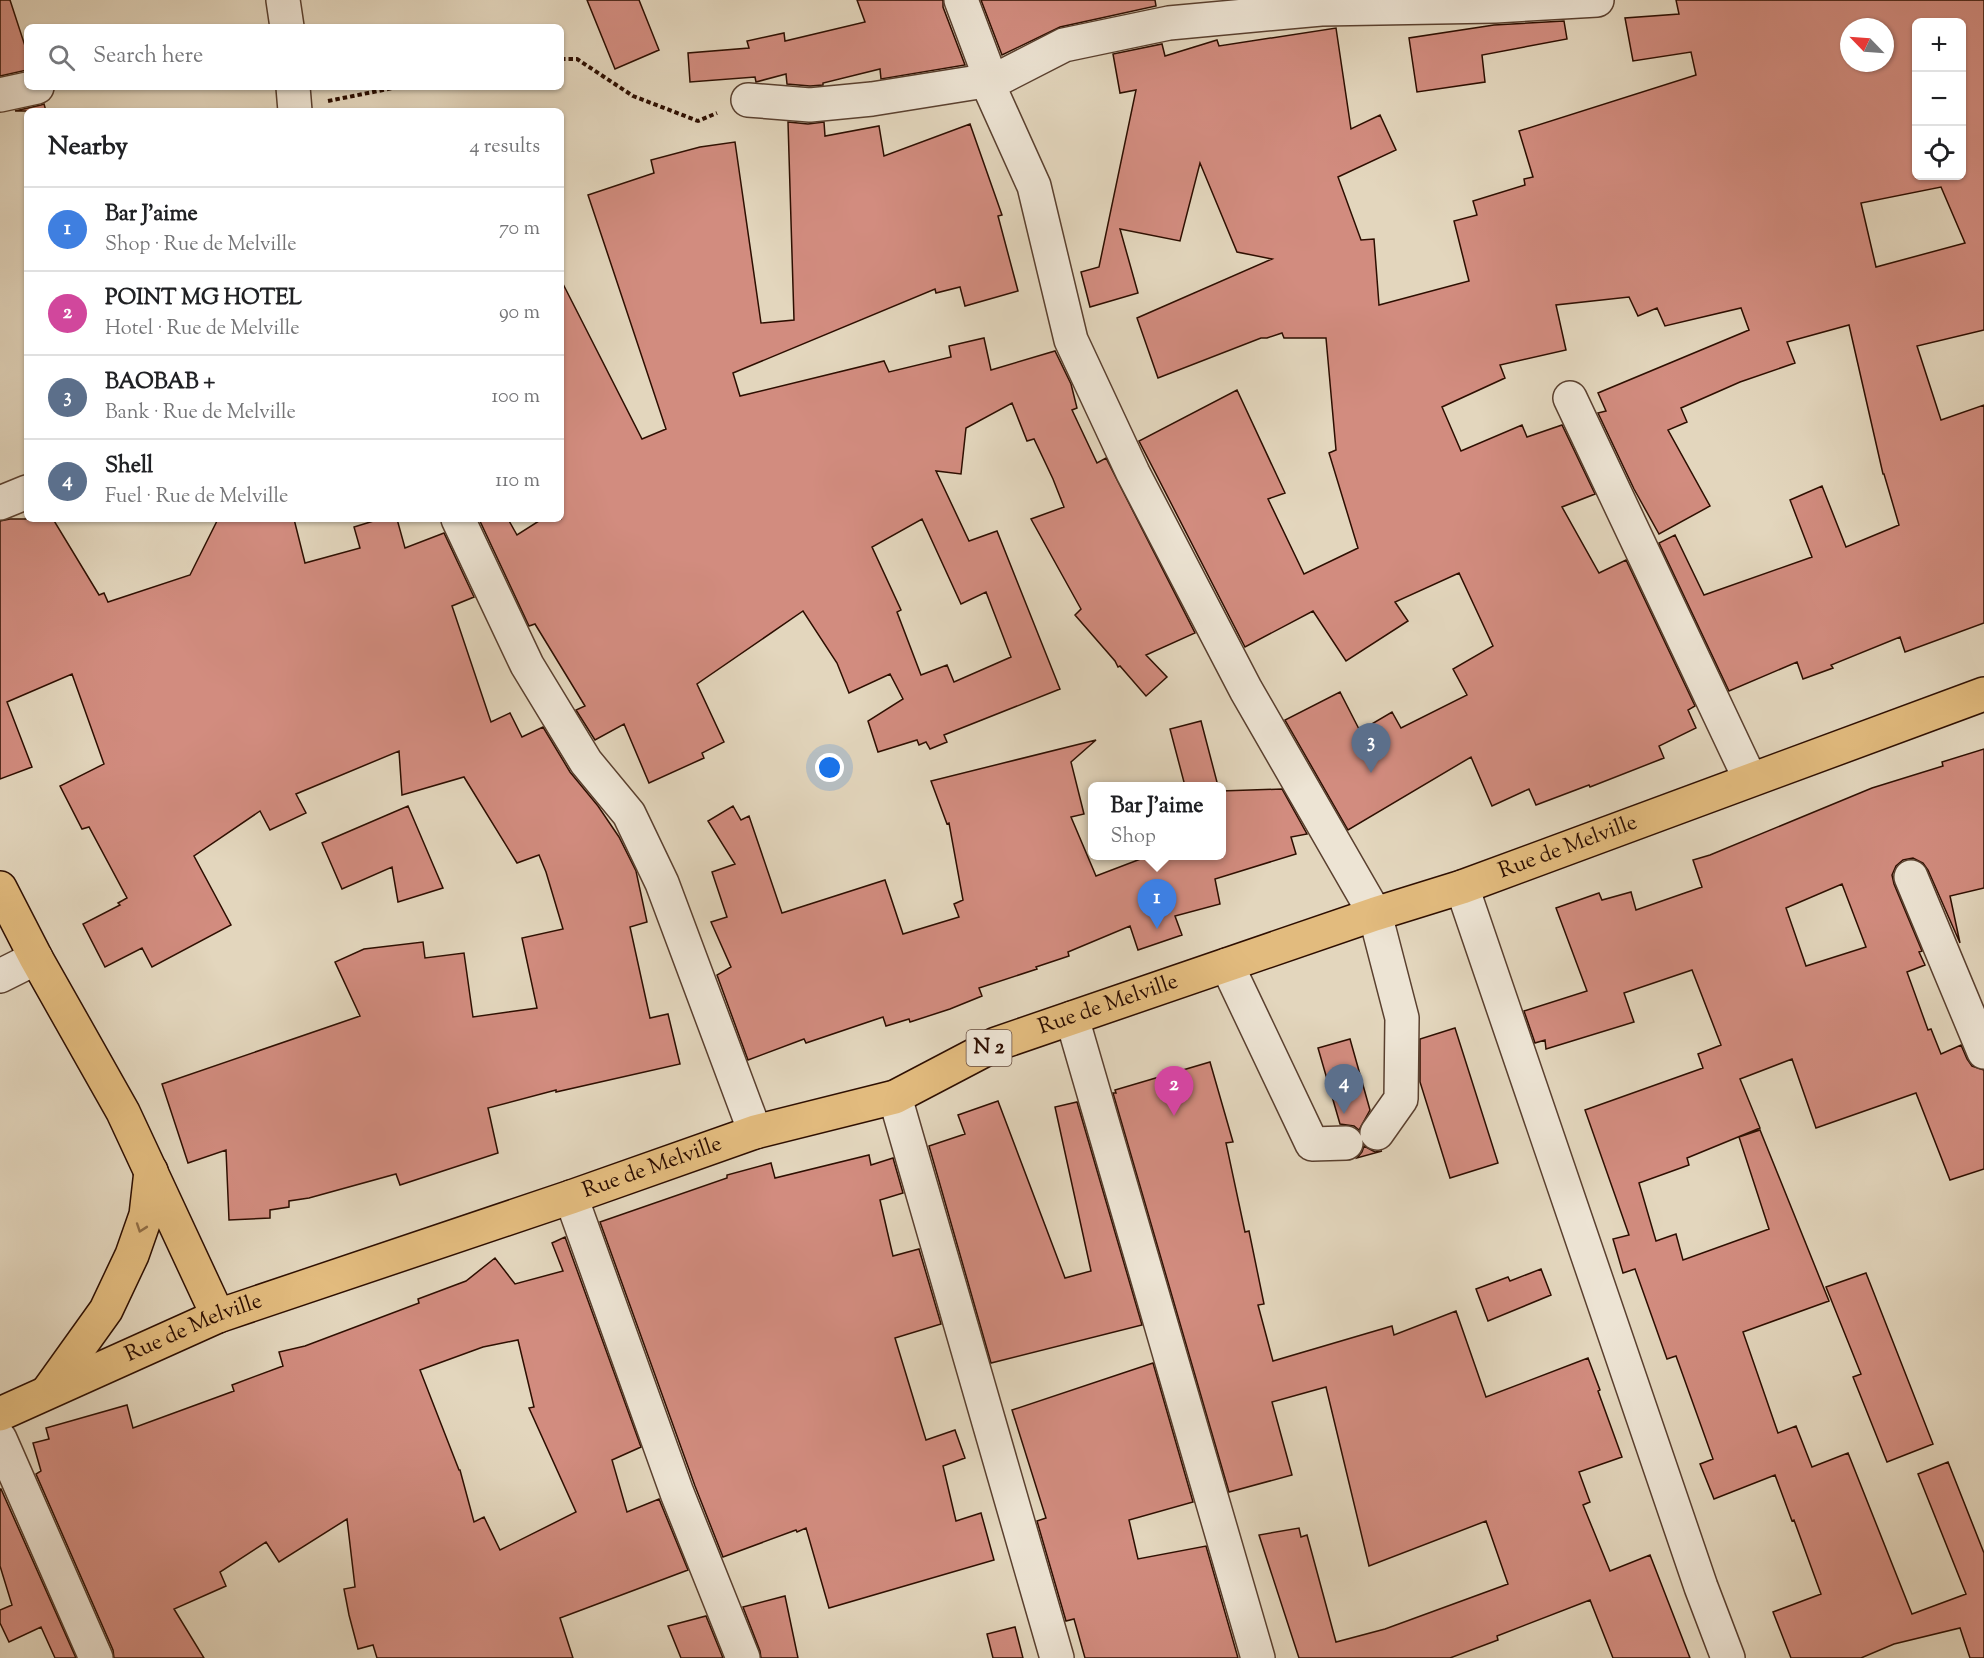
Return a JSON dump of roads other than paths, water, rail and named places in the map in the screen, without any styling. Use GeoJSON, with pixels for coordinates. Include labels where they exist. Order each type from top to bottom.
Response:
{"type":"FeatureCollection","features":[{"type":"Feature","properties":{"kind":"main road","name":"Rue de Melville"},"geometry":{"type":"LineString","coordinates":[[0,1414],[218,1316],[571,1197],[755,1132],[895,1097],[996,1044],[1375,914],[1462,887],[1984,693]]}},
{"type":"Feature","properties":{"kind":"main road"},"geometry":{"type":"LineString","coordinates":[[0,888],[36,958],[123,1112],[218,1316]]}},
{"type":"Feature","properties":{"kind":"main road"},"geometry":{"type":"LineString","coordinates":[[48,1392],[106,1310],[132,1255],[146,1215],[152,1171]]}},
{"type":"Feature","properties":{"kind":"street"},"geometry":{"type":"LineString","coordinates":[[283,0],[287,24]]}},
{"type":"Feature","properties":{"kind":"street"},"geometry":{"type":"LineString","coordinates":[[961,0],[989,82],[1034,186],[1071,340],[1133,473],[1246,690],[1375,914],[1402,1018],[1401,1099],[1377,1133]]}},
{"type":"Feature","properties":{"kind":"street"},"geometry":{"type":"LineString","coordinates":[[748,100],[810,105],[872,99],[989,82],[1064,45],[1169,23],[1322,4],[1495,6],[1597,0]]}},
{"type":"Feature","properties":{"kind":"street"},"geometry":{"type":"LineString","coordinates":[[0,94],[24,89]]}},
{"type":"Feature","properties":{"kind":"street"},"geometry":{"type":"LineString","coordinates":[[1570,398],[1750,779]]}},
{"type":"Feature","properties":{"kind":"street"},"geometry":{"type":"LineString","coordinates":[[0,503],[24,493]]}},
{"type":"Feature","properties":{"kind":"street"},"geometry":{"type":"LineString","coordinates":[[459,522],[527,665],[586,762],[629,814],[648,853],[662,883],[755,1132]]}},
{"type":"Feature","properties":{"kind":"street"},"geometry":{"type":"LineString","coordinates":[[1911,877],[1984,1052]]}},
{"type":"Feature","properties":{"kind":"street"},"geometry":{"type":"LineString","coordinates":[[1462,887],[1697,1575],[1728,1658]]}},
{"type":"Feature","properties":{"kind":"street"},"geometry":{"type":"LineString","coordinates":[[0,976],[36,958]]}},
{"type":"Feature","properties":{"kind":"street"},"geometry":{"type":"LineString","coordinates":[[1227,965],[1312,1144],[1346,1143]]}},
{"type":"Feature","properties":{"kind":"street"},"geometry":{"type":"LineString","coordinates":[[1072,1018],[1258,1658]]}},
{"type":"Feature","properties":{"kind":"street"},"geometry":{"type":"LineString","coordinates":[[895,1097],[1057,1658]]}},
{"type":"Feature","properties":{"kind":"street"},"geometry":{"type":"LineString","coordinates":[[571,1197],[677,1493],[743,1658]]}},
{"type":"Feature","properties":{"kind":"street"},"geometry":{"type":"LineString","coordinates":[[0,1439],[96,1658]]}},
{"type":"Feature","properties":{"kind":"place","name":"BAOBAB +"},"geometry":{"type":"Point","coordinates":[1371,773]}},
{"type":"Feature","properties":{"kind":"place","name":"Bar J'aime"},"geometry":{"type":"Point","coordinates":[1157,929]}},
{"type":"Feature","properties":{"kind":"place","name":"Shell"},"geometry":{"type":"Point","coordinates":[1344,1114]}},
{"type":"Feature","properties":{"kind":"place","name":"POINT MG HOTEL"},"geometry":{"type":"Point","coordinates":[1174,1116]}}]}
